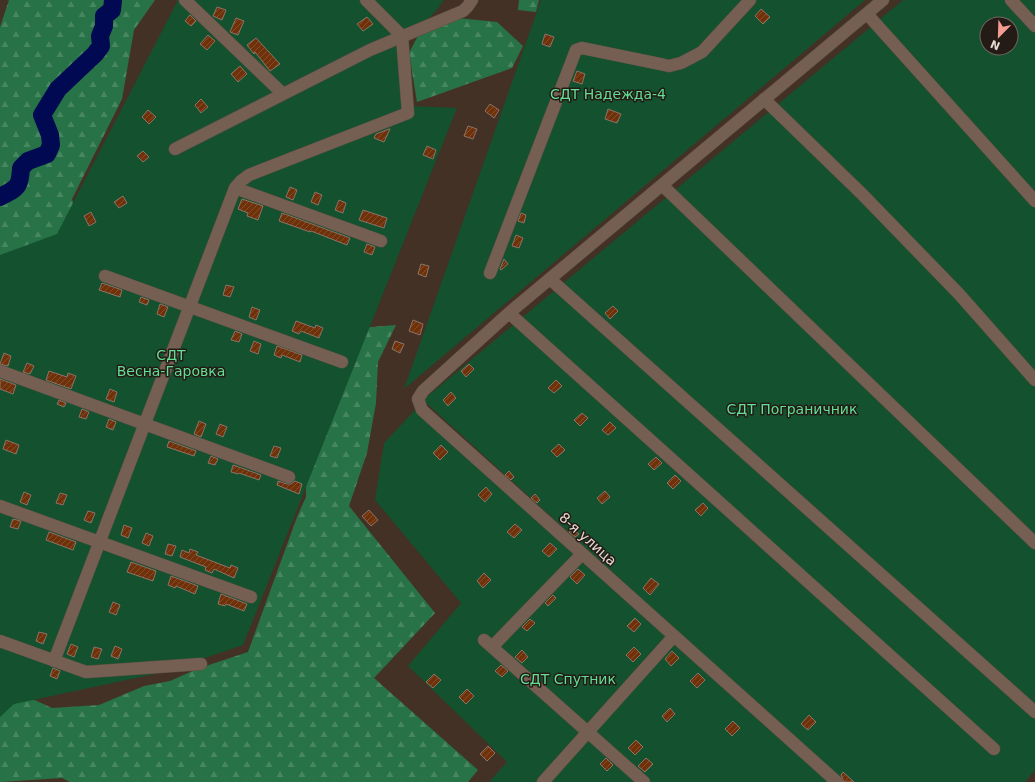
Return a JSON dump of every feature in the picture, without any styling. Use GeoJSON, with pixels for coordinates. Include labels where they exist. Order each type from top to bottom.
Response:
{"type":"FeatureCollection","features":[{"type":"Feature","properties":{"kind":"street"},"geometry":{"type":"LineString","coordinates":[[185,0],[283,94]]}},
{"type":"Feature","properties":{"kind":"street"},"geometry":{"type":"LineString","coordinates":[[54,661],[235,188],[249,175],[408,113],[402,36],[366,0]]}},
{"type":"Feature","properties":{"kind":"street"},"geometry":{"type":"LineString","coordinates":[[175,149],[370,50],[463,11],[472,0]]}},
{"type":"Feature","properties":{"kind":"street"},"geometry":{"type":"LineString","coordinates":[[490,274],[576,50],[582,48],[669,66],[681,63],[702,52],[750,0]]}},
{"type":"Feature","properties":{"kind":"street"},"geometry":{"type":"LineString","coordinates":[[883,0],[509,313],[994,749]]}},
{"type":"Feature","properties":{"kind":"street"},"geometry":{"type":"LineString","coordinates":[[1011,0],[1035,26]]}},
{"type":"Feature","properties":{"kind":"street"},"geometry":{"type":"LineString","coordinates":[[867,14],[1035,201]]}},
{"type":"Feature","properties":{"kind":"street"},"geometry":{"type":"LineString","coordinates":[[764,100],[862,194],[959,294],[1035,380]]}},
{"type":"Feature","properties":{"kind":"street"},"geometry":{"type":"LineString","coordinates":[[662,185],[1035,543]]}},
{"type":"Feature","properties":{"kind":"street"},"geometry":{"type":"LineString","coordinates":[[235,188],[381,241]]}},
{"type":"Feature","properties":{"kind":"street"},"geometry":{"type":"LineString","coordinates":[[105,276],[342,362]]}},
{"type":"Feature","properties":{"kind":"street"},"geometry":{"type":"LineString","coordinates":[[550,279],[1035,712]]}},
{"type":"Feature","properties":{"kind":"street","name":"8-я улица"},"geometry":{"type":"LineString","coordinates":[[509,313],[423,391],[418,399],[422,410],[837,782]]}},
{"type":"Feature","properties":{"kind":"street"},"geometry":{"type":"LineString","coordinates":[[0,371],[289,477]]}},
{"type":"Feature","properties":{"kind":"street"},"geometry":{"type":"LineString","coordinates":[[0,506],[251,597]]}},
{"type":"Feature","properties":{"kind":"street"},"geometry":{"type":"LineString","coordinates":[[582,554],[488,644],[644,782]]}},
{"type":"Feature","properties":{"kind":"street"},"geometry":{"type":"LineString","coordinates":[[544,782],[674,636]]}},
{"type":"Feature","properties":{"kind":"street"},"geometry":{"type":"LineString","coordinates":[[0,641],[86,672],[201,664]]}},
{"type":"Feature","properties":{"kind":"green space"},"geometry":{"type":"Polygon","coordinates":[[[9,0],[155,0],[134,30],[122,99],[72,199],[80,222],[0,313],[0,27],[9,0]]]}},
{"type":"Feature","properties":{"kind":"green space","name":"СДТ Весна-Гаровка"},"geometry":{"type":"Polygon","coordinates":[[[178,0],[444,0],[436,11],[406,40],[412,106],[457,108],[243,645],[164,672],[14,704],[0,717],[0,255],[57,234],[178,0]]]}},
{"type":"Feature","properties":{"kind":"green space"},"geometry":{"type":"Polygon","coordinates":[[[519,0],[539,0],[536,12],[518,10],[519,0]]]}},
{"type":"Feature","properties":{"kind":"green space","name":"СДТ Надежда-4"},"geometry":{"type":"Polygon","coordinates":[[[541,0],[865,0],[404,389],[541,0]]]}},
{"type":"Feature","properties":{"kind":"green space","name":"СДТ Пограничник"},"geometry":{"type":"Polygon","coordinates":[[[903,0],[1035,0],[1035,770],[1025,782],[843,782],[423,400],[903,0]]]}},
{"type":"Feature","properties":{"kind":"green space"},"geometry":{"type":"Polygon","coordinates":[[[457,18],[497,22],[523,46],[512,68],[417,102],[409,53],[421,30],[457,18]]]}},
{"type":"Feature","properties":{"kind":"green space"},"geometry":{"type":"Polygon","coordinates":[[[396,325],[378,362],[376,403],[367,453],[349,506],[435,613],[374,678],[478,770],[468,782],[70,782],[62,778],[0,782],[0,684],[52,708],[99,705],[144,686],[170,681],[197,669],[248,652],[297,517],[306,497],[306,481],[359,328],[396,325]]]}},
{"type":"Feature","properties":{"kind":"green space","name":"СДТ Спутник"},"geometry":{"type":"Polygon","coordinates":[[[417,408],[833,782],[489,782],[507,762],[408,666],[461,603],[375,500],[384,443],[417,408]]]}},
{"type":"Feature","properties":{"kind":"building"},"geometry":{"type":"Polygon","coordinates":[[[217,7],[226,10],[222,20],[213,16],[217,7]]]}},
{"type":"Feature","properties":{"kind":"building"},"geometry":{"type":"Polygon","coordinates":[[[761,9],[770,17],[763,24],[755,16],[761,9]]]}},
{"type":"Feature","properties":{"kind":"building"},"geometry":{"type":"Polygon","coordinates":[[[190,15],[196,21],[191,26],[185,21],[190,15]]]}},
{"type":"Feature","properties":{"kind":"building"},"geometry":{"type":"Polygon","coordinates":[[[367,17],[373,24],[363,31],[357,24],[367,17]]]}},
{"type":"Feature","properties":{"kind":"building"},"geometry":{"type":"Polygon","coordinates":[[[236,18],[244,21],[238,35],[230,32],[236,18]]]}},
{"type":"Feature","properties":{"kind":"building"},"geometry":{"type":"Polygon","coordinates":[[[545,34],[554,37],[550,47],[542,44],[545,34]]]}},
{"type":"Feature","properties":{"kind":"building"},"geometry":{"type":"Polygon","coordinates":[[[208,35],[215,41],[207,50],[200,44],[208,35]]]}},
{"type":"Feature","properties":{"kind":"building"},"geometry":{"type":"Polygon","coordinates":[[[256,38],[280,64],[270,71],[255,52],[254,54],[247,45],[256,38]]]}},
{"type":"Feature","properties":{"kind":"building"},"geometry":{"type":"Polygon","coordinates":[[[240,66],[247,74],[238,82],[231,74],[240,66]]]}},
{"type":"Feature","properties":{"kind":"building"},"geometry":{"type":"Polygon","coordinates":[[[577,71],[585,74],[582,84],[573,81],[577,71]]]}},
{"type":"Feature","properties":{"kind":"building"},"geometry":{"type":"Polygon","coordinates":[[[201,99],[208,107],[201,113],[195,105],[201,99]]]}},
{"type":"Feature","properties":{"kind":"building"},"geometry":{"type":"Polygon","coordinates":[[[490,104],[499,110],[494,118],[485,111],[490,104]]]}},
{"type":"Feature","properties":{"kind":"building"},"geometry":{"type":"Polygon","coordinates":[[[608,109],[621,114],[617,123],[605,119],[608,109]]]}},
{"type":"Feature","properties":{"kind":"building"},"geometry":{"type":"Polygon","coordinates":[[[148,110],[156,117],[149,124],[142,117],[148,110]]]}},
{"type":"Feature","properties":{"kind":"building"},"geometry":{"type":"Polygon","coordinates":[[[468,126],[477,129],[473,139],[464,136],[468,126]]]}},
{"type":"Feature","properties":{"kind":"building"},"geometry":{"type":"Polygon","coordinates":[[[389,129],[384,142],[374,138],[376,134],[389,129]]]}},
{"type":"Feature","properties":{"kind":"building"},"geometry":{"type":"Polygon","coordinates":[[[427,146],[436,150],[433,159],[423,155],[427,146]]]}},
{"type":"Feature","properties":{"kind":"building"},"geometry":{"type":"Polygon","coordinates":[[[143,151],[149,157],[143,162],[137,156],[143,151]]]}},
{"type":"Feature","properties":{"kind":"building"},"geometry":{"type":"Polygon","coordinates":[[[290,187],[297,190],[293,200],[286,197],[290,187]]]}},
{"type":"Feature","properties":{"kind":"building"},"geometry":{"type":"Polygon","coordinates":[[[315,192],[322,195],[318,205],[311,202],[315,192]]]}},
{"type":"Feature","properties":{"kind":"building"},"geometry":{"type":"Polygon","coordinates":[[[123,196],[127,203],[119,208],[114,202],[123,196]]]}},
{"type":"Feature","properties":{"kind":"building"},"geometry":{"type":"Polygon","coordinates":[[[242,199],[263,206],[258,220],[247,216],[248,213],[238,209],[242,199]]]}},
{"type":"Feature","properties":{"kind":"building"},"geometry":{"type":"Polygon","coordinates":[[[339,200],[346,203],[343,213],[335,210],[339,200]]]}},
{"type":"Feature","properties":{"kind":"building"},"geometry":{"type":"Polygon","coordinates":[[[363,210],[387,218],[384,228],[359,220],[363,210]]]}},
{"type":"Feature","properties":{"kind":"building"},"geometry":{"type":"Polygon","coordinates":[[[91,212],[96,222],[89,226],[84,216],[91,212]]]}},
{"type":"Feature","properties":{"kind":"building"},"geometry":{"type":"Polygon","coordinates":[[[282,213],[350,238],[347,245],[311,231],[310,232],[279,221],[282,213]]]}},
{"type":"Feature","properties":{"kind":"building"},"geometry":{"type":"Polygon","coordinates":[[[521,213],[526,215],[524,223],[518,221],[521,213]]]}},
{"type":"Feature","properties":{"kind":"building"},"geometry":{"type":"Polygon","coordinates":[[[516,235],[523,238],[519,248],[512,246],[516,235]]]}},
{"type":"Feature","properties":{"kind":"building"},"geometry":{"type":"Polygon","coordinates":[[[367,244],[375,247],[372,255],[364,252],[367,244]]]}},
{"type":"Feature","properties":{"kind":"building"},"geometry":{"type":"Polygon","coordinates":[[[504,259],[508,264],[501,270],[500,269],[504,259]]]}},
{"type":"Feature","properties":{"kind":"building"},"geometry":{"type":"Polygon","coordinates":[[[421,264],[429,266],[426,277],[418,274],[421,264]]]}},
{"type":"Feature","properties":{"kind":"building"},"geometry":{"type":"Polygon","coordinates":[[[102,283],[122,290],[120,297],[99,290],[102,283]]]}},
{"type":"Feature","properties":{"kind":"building"},"geometry":{"type":"Polygon","coordinates":[[[226,285],[234,287],[230,297],[223,295],[226,285]]]}},
{"type":"Feature","properties":{"kind":"building"},"geometry":{"type":"Polygon","coordinates":[[[141,297],[149,300],[147,305],[139,302],[141,297]]]}},
{"type":"Feature","properties":{"kind":"building"},"geometry":{"type":"Polygon","coordinates":[[[160,304],[168,307],[164,317],[157,314],[160,304]]]}},
{"type":"Feature","properties":{"kind":"building"},"geometry":{"type":"Polygon","coordinates":[[[613,306],[618,311],[610,319],[605,313],[613,306]]]}},
{"type":"Feature","properties":{"kind":"building"},"geometry":{"type":"Polygon","coordinates":[[[252,307],[260,310],[256,320],[249,317],[252,307]]]}},
{"type":"Feature","properties":{"kind":"building"},"geometry":{"type":"Polygon","coordinates":[[[413,320],[423,324],[420,335],[409,331],[413,320]]]}},
{"type":"Feature","properties":{"kind":"building"},"geometry":{"type":"Polygon","coordinates":[[[296,321],[315,328],[316,325],[323,328],[319,338],[301,331],[299,334],[292,331],[296,321]]]}},
{"type":"Feature","properties":{"kind":"building"},"geometry":{"type":"Polygon","coordinates":[[[235,331],[242,334],[239,342],[231,340],[235,331]]]}},
{"type":"Feature","properties":{"kind":"building"},"geometry":{"type":"Polygon","coordinates":[[[254,341],[261,344],[258,354],[250,351],[254,341]]]}},
{"type":"Feature","properties":{"kind":"building"},"geometry":{"type":"Polygon","coordinates":[[[395,341],[404,344],[400,353],[392,349],[395,341]]]}},
{"type":"Feature","properties":{"kind":"building"},"geometry":{"type":"Polygon","coordinates":[[[277,346],[302,355],[300,362],[282,355],[281,358],[274,355],[277,346]]]}},
{"type":"Feature","properties":{"kind":"building"},"geometry":{"type":"Polygon","coordinates":[[[4,353],[11,356],[8,366],[0,364],[4,353]]]}},
{"type":"Feature","properties":{"kind":"building"},"geometry":{"type":"Polygon","coordinates":[[[27,363],[34,366],[30,374],[23,372],[27,363]]]}},
{"type":"Feature","properties":{"kind":"building"},"geometry":{"type":"Polygon","coordinates":[[[469,364],[474,369],[466,377],[461,371],[469,364]]]}},
{"type":"Feature","properties":{"kind":"building"},"geometry":{"type":"Polygon","coordinates":[[[49,371],[67,377],[68,373],[76,376],[71,389],[46,380],[49,371]]]}},
{"type":"Feature","properties":{"kind":"building"},"geometry":{"type":"Polygon","coordinates":[[[0,379],[16,385],[13,394],[0,389],[0,379]]]}},
{"type":"Feature","properties":{"kind":"building"},"geometry":{"type":"Polygon","coordinates":[[[556,380],[562,386],[554,393],[548,388],[556,380]]]}},
{"type":"Feature","properties":{"kind":"building"},"geometry":{"type":"Polygon","coordinates":[[[110,389],[117,392],[114,402],[106,399],[110,389]]]}},
{"type":"Feature","properties":{"kind":"building"},"geometry":{"type":"Polygon","coordinates":[[[451,392],[456,398],[448,406],[443,400],[451,392]]]}},
{"type":"Feature","properties":{"kind":"building"},"geometry":{"type":"Polygon","coordinates":[[[59,400],[66,403],[64,407],[57,404],[59,400]]]}},
{"type":"Feature","properties":{"kind":"building"},"geometry":{"type":"Polygon","coordinates":[[[82,409],[89,412],[86,419],[79,417],[82,409]]]}},
{"type":"Feature","properties":{"kind":"building"},"geometry":{"type":"Polygon","coordinates":[[[582,413],[588,418],[580,426],[574,420],[582,413]]]}},
{"type":"Feature","properties":{"kind":"building"},"geometry":{"type":"Polygon","coordinates":[[[109,419],[116,422],[113,430],[106,427],[109,419]]]}},
{"type":"Feature","properties":{"kind":"building"},"geometry":{"type":"Polygon","coordinates":[[[199,421],[206,424],[201,437],[194,434],[199,421]]]}},
{"type":"Feature","properties":{"kind":"building"},"geometry":{"type":"Polygon","coordinates":[[[610,422],[616,428],[608,435],[602,430],[610,422]]]}},
{"type":"Feature","properties":{"kind":"building"},"geometry":{"type":"Polygon","coordinates":[[[220,424],[227,427],[223,437],[216,434],[220,424]]]}},
{"type":"Feature","properties":{"kind":"building"},"geometry":{"type":"Polygon","coordinates":[[[6,440],[19,445],[16,454],[3,449],[6,440]]]}},
{"type":"Feature","properties":{"kind":"building"},"geometry":{"type":"Polygon","coordinates":[[[169,441],[196,451],[194,456],[167,447],[169,441]]]}},
{"type":"Feature","properties":{"kind":"building"},"geometry":{"type":"Polygon","coordinates":[[[559,444],[565,450],[557,457],[551,451],[559,444]]]}},
{"type":"Feature","properties":{"kind":"building"},"geometry":{"type":"Polygon","coordinates":[[[441,445],[448,452],[440,460],[433,453],[441,445]]]}},
{"type":"Feature","properties":{"kind":"building"},"geometry":{"type":"Polygon","coordinates":[[[274,446],[281,448],[277,458],[270,456],[274,446]]]}},
{"type":"Feature","properties":{"kind":"building"},"geometry":{"type":"Polygon","coordinates":[[[211,456],[218,459],[215,465],[208,463],[211,456]]]}},
{"type":"Feature","properties":{"kind":"building"},"geometry":{"type":"Polygon","coordinates":[[[656,457],[662,463],[654,470],[648,464],[656,457]]]}},
{"type":"Feature","properties":{"kind":"building"},"geometry":{"type":"Polygon","coordinates":[[[233,465],[261,475],[259,480],[239,473],[231,472],[233,465]]]}},
{"type":"Feature","properties":{"kind":"building"},"geometry":{"type":"Polygon","coordinates":[[[509,471],[514,477],[511,480],[505,475],[509,471]]]}},
{"type":"Feature","properties":{"kind":"building"},"geometry":{"type":"Polygon","coordinates":[[[675,475],[681,481],[673,489],[667,483],[675,475]]]}},
{"type":"Feature","properties":{"kind":"building"},"geometry":{"type":"Polygon","coordinates":[[[278,481],[291,484],[295,481],[302,484],[299,494],[277,485],[278,481]]]}},
{"type":"Feature","properties":{"kind":"building"},"geometry":{"type":"Polygon","coordinates":[[[486,487],[492,494],[485,502],[478,495],[486,487]]]}},
{"type":"Feature","properties":{"kind":"building"},"geometry":{"type":"Polygon","coordinates":[[[605,491],[610,497],[602,504],[597,498],[605,491]]]}},
{"type":"Feature","properties":{"kind":"building"},"geometry":{"type":"Polygon","coordinates":[[[24,492],[31,495],[27,505],[20,502],[24,492]]]}},
{"type":"Feature","properties":{"kind":"building"},"geometry":{"type":"Polygon","coordinates":[[[60,493],[67,495],[63,505],[56,503],[60,493]]]}},
{"type":"Feature","properties":{"kind":"building"},"geometry":{"type":"Polygon","coordinates":[[[535,494],[540,500],[537,503],[531,498],[535,494]]]}},
{"type":"Feature","properties":{"kind":"building"},"geometry":{"type":"Polygon","coordinates":[[[703,503],[708,508],[701,516],[695,510],[703,503]]]}},
{"type":"Feature","properties":{"kind":"building"},"geometry":{"type":"Polygon","coordinates":[[[369,510],[378,520],[371,526],[362,516],[369,510]]]}},
{"type":"Feature","properties":{"kind":"building"},"geometry":{"type":"Polygon","coordinates":[[[88,511],[95,513],[91,523],[84,520],[88,511]]]}},
{"type":"Feature","properties":{"kind":"building"},"geometry":{"type":"Polygon","coordinates":[[[13,519],[21,521],[18,529],[10,527],[13,519]]]}},
{"type":"Feature","properties":{"kind":"building"},"geometry":{"type":"Polygon","coordinates":[[[515,524],[522,530],[514,538],[507,532],[515,524]]]}},
{"type":"Feature","properties":{"kind":"building"},"geometry":{"type":"Polygon","coordinates":[[[124,525],[132,528],[128,538],[121,535],[124,525]]]}},
{"type":"Feature","properties":{"kind":"building"},"geometry":{"type":"Polygon","coordinates":[[[573,529],[579,534],[575,537],[569,532],[573,529]]]}},
{"type":"Feature","properties":{"kind":"building"},"geometry":{"type":"Polygon","coordinates":[[[49,532],[76,542],[73,550],[46,540],[49,532]]]}},
{"type":"Feature","properties":{"kind":"building"},"geometry":{"type":"Polygon","coordinates":[[[146,533],[153,536],[149,546],[142,543],[146,533]]]}},
{"type":"Feature","properties":{"kind":"building"},"geometry":{"type":"Polygon","coordinates":[[[550,543],[557,549],[549,557],[542,551],[550,543]]]}},
{"type":"Feature","properties":{"kind":"building"},"geometry":{"type":"Polygon","coordinates":[[[168,544],[176,546],[172,556],[165,554],[168,544]]]}},
{"type":"Feature","properties":{"kind":"building"},"geometry":{"type":"Polygon","coordinates":[[[190,549],[198,552],[196,555],[230,568],[231,565],[238,568],[234,578],[214,569],[212,573],[205,570],[206,567],[180,557],[182,550],[189,553],[190,549]]]}},
{"type":"Feature","properties":{"kind":"building"},"geometry":{"type":"Polygon","coordinates":[[[131,562],[156,571],[153,581],[127,572],[131,562]]]}},
{"type":"Feature","properties":{"kind":"building"},"geometry":{"type":"Polygon","coordinates":[[[578,569],[585,575],[577,584],[570,577],[578,569]]]}},
{"type":"Feature","properties":{"kind":"building"},"geometry":{"type":"Polygon","coordinates":[[[484,573],[491,580],[483,588],[477,581],[484,573]]]}},
{"type":"Feature","properties":{"kind":"building"},"geometry":{"type":"Polygon","coordinates":[[[171,576],[198,586],[195,594],[176,586],[175,588],[168,585],[171,576]]]}},
{"type":"Feature","properties":{"kind":"building"},"geometry":{"type":"Polygon","coordinates":[[[651,578],[659,584],[650,595],[643,588],[651,578]]]}},
{"type":"Feature","properties":{"kind":"building"},"geometry":{"type":"Polygon","coordinates":[[[221,594],[247,604],[244,611],[226,604],[225,606],[218,604],[221,594]]]}},
{"type":"Feature","properties":{"kind":"building"},"geometry":{"type":"Polygon","coordinates":[[[553,595],[556,598],[548,606],[545,603],[553,595]]]}},
{"type":"Feature","properties":{"kind":"building"},"geometry":{"type":"Polygon","coordinates":[[[113,602],[120,605],[116,615],[109,612],[113,602]]]}},
{"type":"Feature","properties":{"kind":"building"},"geometry":{"type":"Polygon","coordinates":[[[635,618],[641,624],[634,632],[627,626],[635,618]]]}},
{"type":"Feature","properties":{"kind":"building"},"geometry":{"type":"Polygon","coordinates":[[[530,619],[535,623],[527,631],[522,627],[530,619]]]}},
{"type":"Feature","properties":{"kind":"building"},"geometry":{"type":"Polygon","coordinates":[[[39,632],[47,634],[43,644],[36,641],[39,632]]]}},
{"type":"Feature","properties":{"kind":"building"},"geometry":{"type":"Polygon","coordinates":[[[71,644],[78,647],[74,657],[67,654],[71,644]]]}},
{"type":"Feature","properties":{"kind":"building"},"geometry":{"type":"Polygon","coordinates":[[[115,646],[122,649],[118,659],[111,656],[115,646]]]}},
{"type":"Feature","properties":{"kind":"building"},"geometry":{"type":"Polygon","coordinates":[[[94,647],[102,649],[98,659],[91,657],[94,647]]]}},
{"type":"Feature","properties":{"kind":"building"},"geometry":{"type":"Polygon","coordinates":[[[634,647],[641,654],[633,662],[626,655],[634,647]]]}},
{"type":"Feature","properties":{"kind":"building"},"geometry":{"type":"Polygon","coordinates":[[[522,650],[528,657],[522,663],[515,657],[522,650]]]}},
{"type":"Feature","properties":{"kind":"building"},"geometry":{"type":"Polygon","coordinates":[[[672,651],[679,658],[671,666],[665,659],[672,651]]]}},
{"type":"Feature","properties":{"kind":"building"},"geometry":{"type":"Polygon","coordinates":[[[501,665],[508,671],[502,677],[495,671],[501,665]]]}},
{"type":"Feature","properties":{"kind":"building"},"geometry":{"type":"Polygon","coordinates":[[[53,668],[60,671],[57,679],[50,676],[53,668]]]}},
{"type":"Feature","properties":{"kind":"building"},"geometry":{"type":"Polygon","coordinates":[[[698,673],[705,680],[697,688],[690,681],[698,673]]]}},
{"type":"Feature","properties":{"kind":"building"},"geometry":{"type":"Polygon","coordinates":[[[434,674],[441,680],[433,688],[426,682],[434,674]]]}},
{"type":"Feature","properties":{"kind":"building"},"geometry":{"type":"Polygon","coordinates":[[[467,689],[474,696],[466,704],[459,697],[467,689]]]}},
{"type":"Feature","properties":{"kind":"building"},"geometry":{"type":"Polygon","coordinates":[[[670,708],[675,714],[667,722],[662,716],[670,708]]]}},
{"type":"Feature","properties":{"kind":"building"},"geometry":{"type":"Polygon","coordinates":[[[809,715],[816,722],[808,730],[801,724],[809,715]]]}},
{"type":"Feature","properties":{"kind":"building"},"geometry":{"type":"Polygon","coordinates":[[[733,721],[740,728],[732,736],[725,729],[733,721]]]}},
{"type":"Feature","properties":{"kind":"building"},"geometry":{"type":"Polygon","coordinates":[[[636,740],[643,747],[635,755],[628,748],[636,740]]]}},
{"type":"Feature","properties":{"kind":"building"},"geometry":{"type":"Polygon","coordinates":[[[488,746],[495,753],[487,761],[480,754],[488,746]]]}},
{"type":"Feature","properties":{"kind":"building"},"geometry":{"type":"Polygon","coordinates":[[[606,758],[613,765],[607,771],[600,764],[606,758]]]}},
{"type":"Feature","properties":{"kind":"building"},"geometry":{"type":"Polygon","coordinates":[[[646,758],[653,764],[645,772],[638,766],[646,758]]]}},
{"type":"Feature","properties":{"kind":"building"},"geometry":{"type":"Polygon","coordinates":[[[843,772],[854,782],[844,782],[841,775],[843,772]]]}},
{"type":"Feature","properties":{"kind":"waterway"},"geometry":{"type":"LineString","coordinates":[[0,197],[16,187],[20,180],[21,168],[28,161],[47,154],[51,145],[50,135],[42,115],[58,89],[95,54],[101,46],[100,36],[104,26],[104,16],[112,10],[113,0]]}}]}
